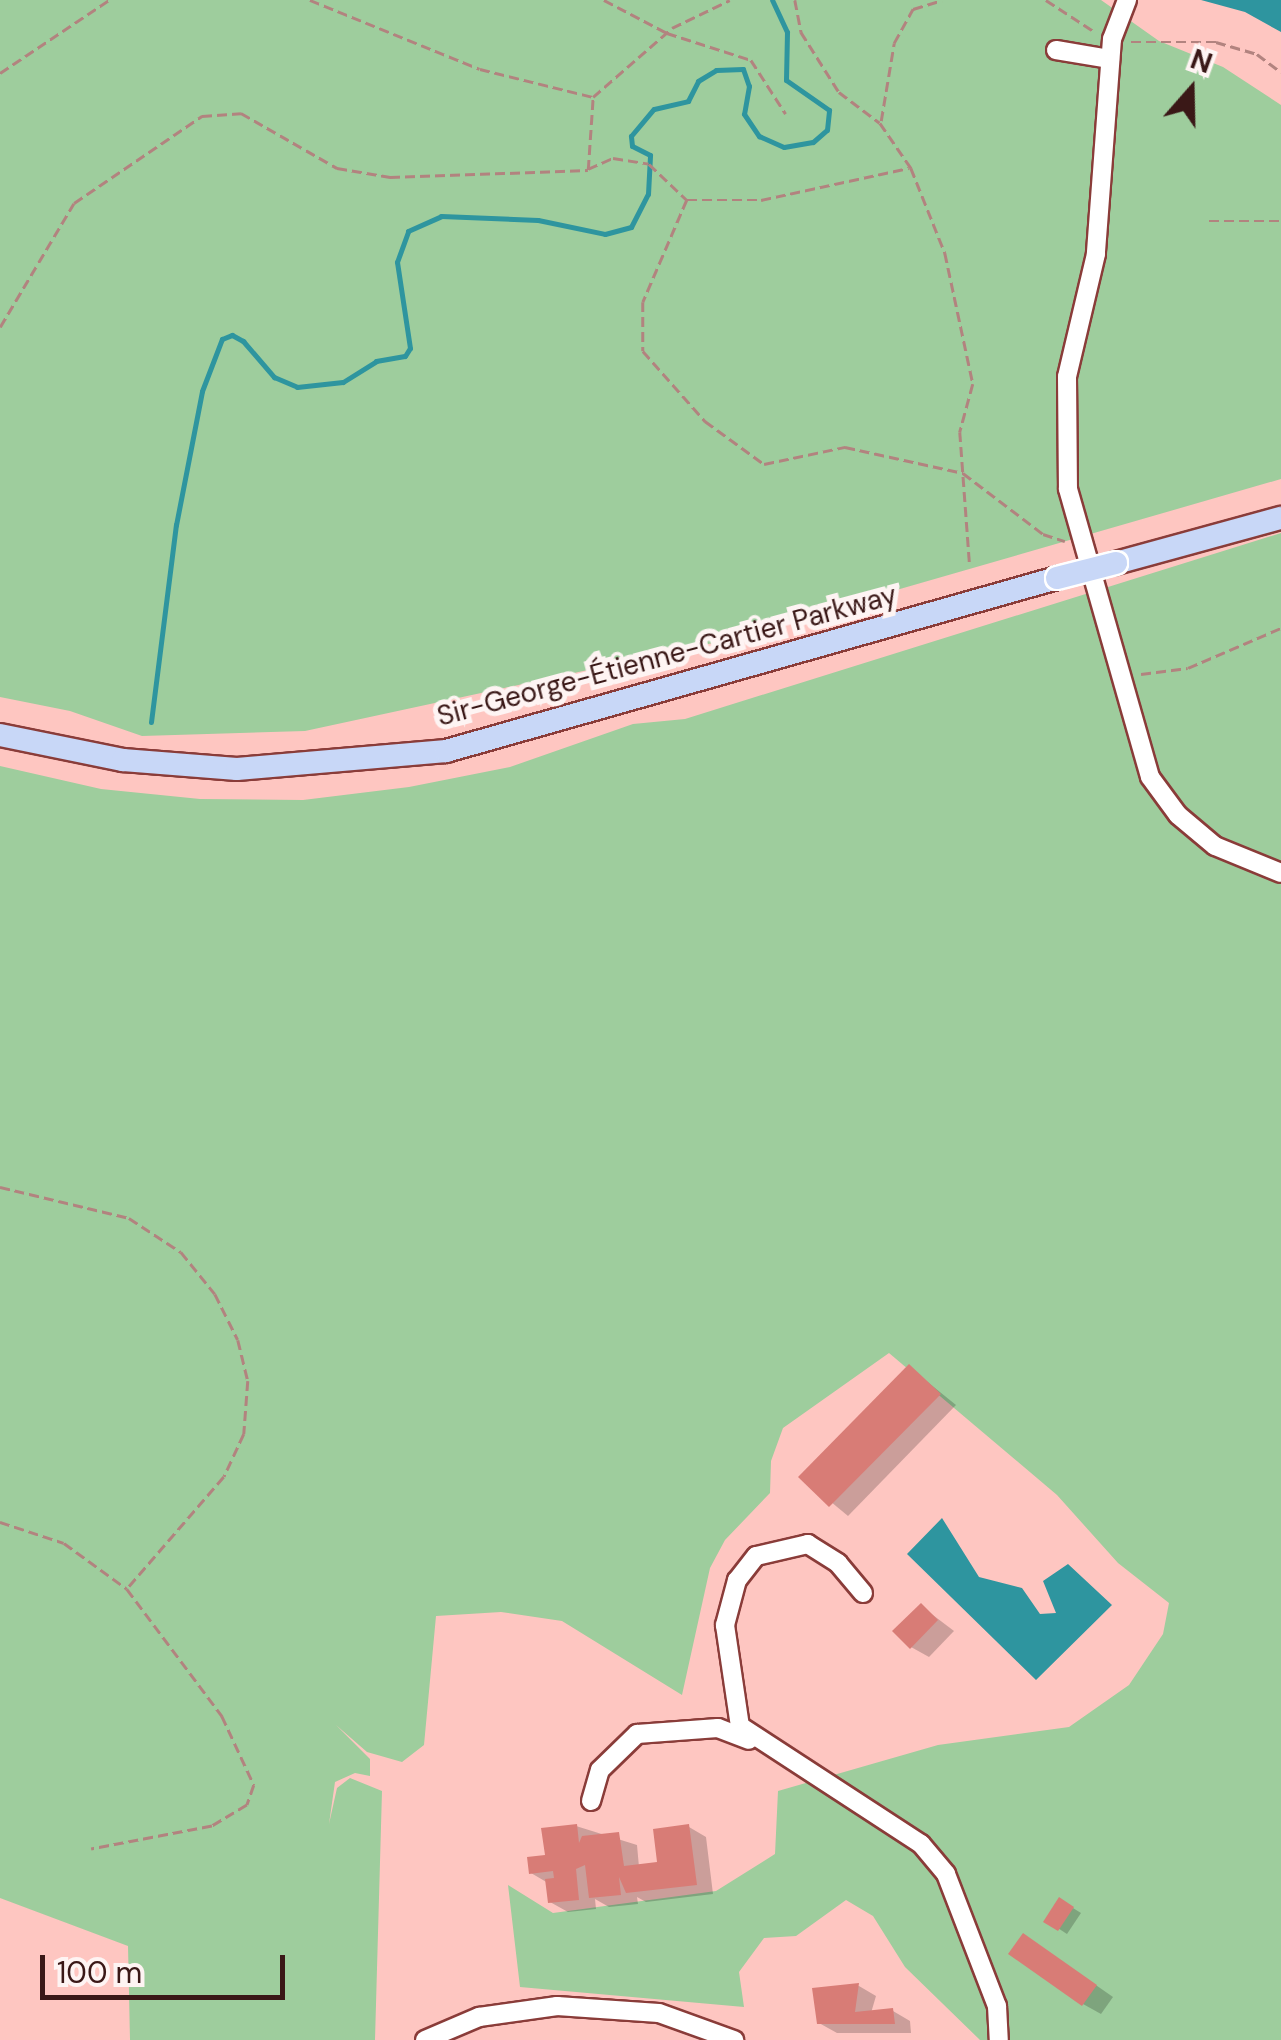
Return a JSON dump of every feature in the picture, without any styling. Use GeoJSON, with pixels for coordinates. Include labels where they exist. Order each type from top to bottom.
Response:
{"type":"FeatureCollection","features":[{"type":"Feature","properties":{"kind":"main road","name":"Sir-George-Étienne-Cartier Parkway"},"geometry":{"type":"LineString","coordinates":[[0,735],[124,760],[237,769],[446,751],[1281,518]]}},
{"type":"Feature","properties":{"kind":"street"},"geometry":{"type":"LineString","coordinates":[[1127,0],[1120,40],[1110,59],[1104,202],[1063,422],[1081,546],[1150,777],[1178,815],[1215,846],[1281,873]]}},
{"type":"Feature","properties":{"kind":"street"},"geometry":{"type":"LineString","coordinates":[[1056,50],[1110,59]]}},
{"type":"Feature","properties":{"kind":"street"},"geometry":{"type":"LineString","coordinates":[[863,1593],[838,1563],[808,1544],[756,1556],[737,1580],[725,1626],[731,1693],[740,1726],[921,1844],[946,1874],[996,2006],[998,2040]]}},
{"type":"Feature","properties":{"kind":"street"},"geometry":{"type":"LineString","coordinates":[[590,1801],[600,1770],[637,1734],[718,1728],[773,1748]]}},
{"type":"Feature","properties":{"kind":"street"},"geometry":{"type":"LineString","coordinates":[[425,2040],[479,2017],[557,2006],[659,2013],[734,2040]]}},
{"type":"Feature","properties":{"kind":"path"},"geometry":{"type":"LineString","coordinates":[[0,74],[109,0]]}},
{"type":"Feature","properties":{"kind":"path"},"geometry":{"type":"LineString","coordinates":[[310,0],[480,70],[592,97]]}},
{"type":"Feature","properties":{"kind":"path"},"geometry":{"type":"LineString","coordinates":[[604,0],[667,33],[751,60],[786,114]]}},
{"type":"Feature","properties":{"kind":"path"},"geometry":{"type":"LineString","coordinates":[[588,170],[592,97],[667,33],[730,0]]}},
{"type":"Feature","properties":{"kind":"path"},"geometry":{"type":"LineString","coordinates":[[794,0],[801,32],[839,92],[880,123],[911,168],[945,253],[973,384],[960,432],[970,568]]}},
{"type":"Feature","properties":{"kind":"path"},"geometry":{"type":"LineString","coordinates":[[880,123],[894,43],[913,8],[942,0]]}},
{"type":"Feature","properties":{"kind":"path"},"geometry":{"type":"LineString","coordinates":[[1046,0],[1092,31]]}},
{"type":"Feature","properties":{"kind":"path"},"geometry":{"type":"LineString","coordinates":[[1120,40],[1216,42],[1257,54],[1281,72]]}},
{"type":"Feature","properties":{"kind":"path"},"geometry":{"type":"LineString","coordinates":[[0,327],[74,203],[202,116],[241,113],[337,168],[390,177],[588,170],[613,158],[649,164],[687,200],[762,200],[911,168]]}},
{"type":"Feature","properties":{"kind":"path"},"geometry":{"type":"LineString","coordinates":[[687,200],[643,302],[644,351],[705,420],[764,464],[845,447],[963,473],[1043,534],[1081,546]]}},
{"type":"Feature","properties":{"kind":"path"},"geometry":{"type":"LineString","coordinates":[[1209,221],[1281,220]]}},
{"type":"Feature","properties":{"kind":"path"},"geometry":{"type":"LineString","coordinates":[[1118,677],[1188,668],[1281,628]]}},
{"type":"Feature","properties":{"kind":"path"},"geometry":{"type":"LineString","coordinates":[[0,1187],[128,1218],[181,1252],[216,1294],[238,1340],[248,1381],[244,1434],[224,1477],[128,1589]]}},
{"type":"Feature","properties":{"kind":"path"},"geometry":{"type":"LineString","coordinates":[[0,1522],[64,1543],[128,1589],[222,1716],[254,1785],[247,1805],[212,1826],[92,1849]]}},
{"type":"Feature","properties":{"kind":"green space"},"geometry":{"type":"Polygon","coordinates":[[[0,0],[1101,0],[1159,41],[1223,67],[1281,105],[1281,479],[713,643],[305,731],[142,736],[70,711],[0,697],[0,0]]]}},
{"type":"Feature","properties":{"kind":"green space"},"geometry":{"type":"Polygon","coordinates":[[[1281,533],[1281,2040],[980,2040],[905,1967],[873,1916],[846,1900],[796,1936],[764,1938],[739,1972],[744,2007],[520,1987],[508,1885],[553,1913],[716,1891],[775,1854],[778,1791],[938,1745],[1069,1727],[1129,1685],[1163,1634],[1169,1603],[1118,1563],[1057,1495],[889,1353],[783,1428],[771,1461],[770,1493],[725,1540],[710,1568],[682,1695],[562,1621],[501,1612],[436,1616],[424,1745],[402,1762],[367,1752],[336,1725],[370,1759],[370,1776],[355,1773],[335,1782],[329,1824],[337,1788],[350,1778],[382,1791],[375,2040],[130,2040],[128,1946],[0,1898],[0,766],[101,789],[200,799],[303,800],[409,787],[510,767],[633,724],[685,719],[1281,533]]]}},
{"type":"Feature","properties":{"kind":"water"},"geometry":{"type":"Polygon","coordinates":[[[1201,0],[1281,0],[1281,32],[1245,12],[1201,0]]]}},
{"type":"Feature","properties":{"kind":"water"},"geometry":{"type":"Polygon","coordinates":[[[942,1518],[979,1577],[1022,1588],[1040,1614],[1056,1613],[1043,1581],[1068,1564],[1112,1605],[1036,1680],[907,1554],[942,1518]]]}},
{"type":"Feature","properties":{"kind":"building"},"geometry":{"type":"Polygon","coordinates":[[[909,1364],[941,1394],[829,1507],[798,1477],[909,1364]]]}},
{"type":"Feature","properties":{"kind":"building"},"geometry":{"type":"Polygon","coordinates":[[[921,1603],[938,1620],[910,1649],[892,1631],[921,1603]]]}},
{"type":"Feature","properties":{"kind":"building"},"geometry":{"type":"Polygon","coordinates":[[[577,1824],[579,1843],[582,1836],[619,1832],[624,1866],[657,1862],[653,1829],[689,1824],[697,1885],[626,1893],[619,1877],[621,1895],[589,1898],[585,1865],[576,1869],[579,1900],[548,1903],[545,1879],[554,1878],[553,1871],[529,1874],[527,1857],[545,1855],[541,1828],[577,1824]]]}},
{"type":"Feature","properties":{"kind":"building"},"geometry":{"type":"Polygon","coordinates":[[[1059,1897],[1074,1907],[1058,1931],[1043,1922],[1059,1897]]]}},
{"type":"Feature","properties":{"kind":"building"},"geometry":{"type":"Polygon","coordinates":[[[1023,1933],[1097,1985],[1082,2006],[1008,1954],[1023,1933]]]}},
{"type":"Feature","properties":{"kind":"building"},"geometry":{"type":"Polygon","coordinates":[[[859,1983],[855,2012],[893,2008],[895,2024],[817,2024],[812,1988],[859,1983]]]}},
{"type":"Feature","properties":{"kind":"waterway"},"geometry":{"type":"LineString","coordinates":[[151,722],[176,525],[202,391],[222,339],[232,335],[243,341],[274,377],[297,387],[343,382],[376,361],[405,356],[410,348],[397,262],[408,231],[441,216],[538,220],[605,234],[631,227],[648,194],[650,155],[632,146],[631,136],[654,109],[688,101],[698,81],[716,70],[743,69],[749,86],[744,114],[759,136],[784,147],[813,142],[827,130],[829,110],[786,80],[787,32],[772,0]]}}]}
